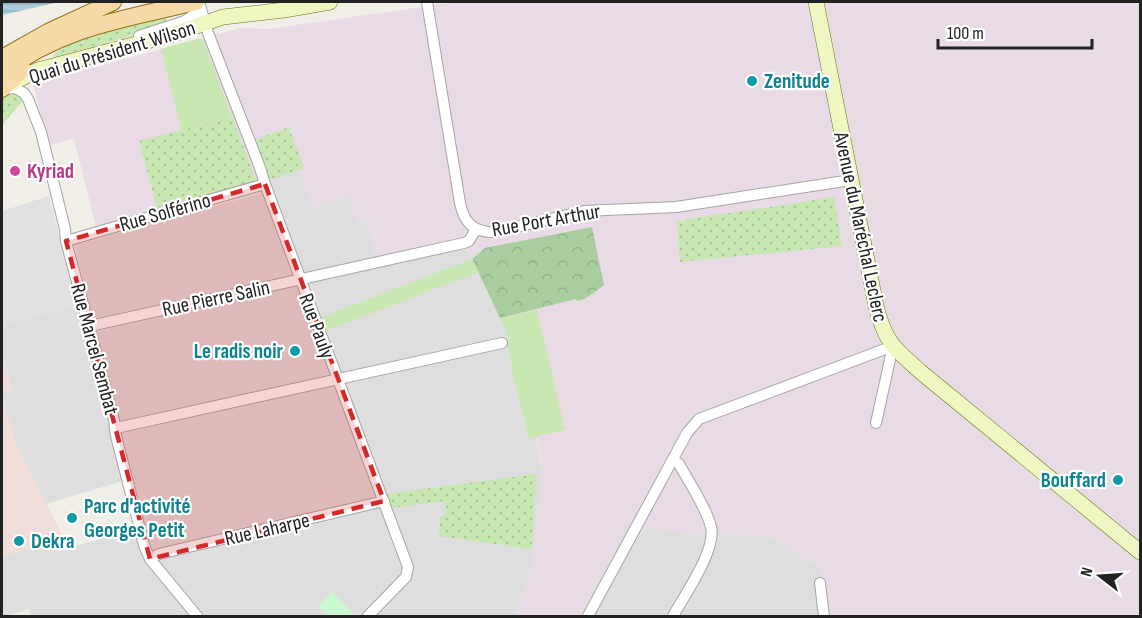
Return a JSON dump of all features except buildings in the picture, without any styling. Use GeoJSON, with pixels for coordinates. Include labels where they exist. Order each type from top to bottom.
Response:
{"type":"FeatureCollection","features":[{"type":"Feature","properties":{"kind":"main road"},"geometry":{"type":"LineString","coordinates":[[2,45],[58,16],[99,2]]}},
{"type":"Feature","properties":{"kind":"main road"},"geometry":{"type":"LineString","coordinates":[[2,58],[48,32],[113,2]]}},
{"type":"Feature","properties":{"kind":"main road"},"geometry":{"type":"LineString","coordinates":[[2,73],[50,42],[105,24],[198,2]]}},
{"type":"Feature","properties":{"kind":"main road"},"geometry":{"type":"LineString","coordinates":[[2,89],[17,74],[47,53],[105,24]]}},
{"type":"Feature","properties":{"kind":"street","name":"Rue Pauly"},"geometry":{"type":"LineString","coordinates":[[198,2],[336,379],[384,501],[408,572],[368,616]]}},
{"type":"Feature","properties":{"kind":"street"},"geometry":{"type":"LineString","coordinates":[[92,56],[127,40],[185,21],[196,13],[198,2]]}},
{"type":"Feature","properties":{"kind":"street","name":"Quai du Président Wilson"},"geometry":{"type":"LineString","coordinates":[[2,89],[38,70],[223,17],[330,2]]}},
{"type":"Feature","properties":{"kind":"street","name":"Rue Port Arthur"},"geometry":{"type":"LineString","coordinates":[[427,2],[459,203],[467,222],[476,230],[495,232],[584,211],[676,207],[851,180]]}},
{"type":"Feature","properties":{"kind":"street","name":"Avenue du Maréchal Leclerc"},"geometry":{"type":"LineString","coordinates":[[816,2],[876,306],[885,336],[922,373],[1140,552]]}},
{"type":"Feature","properties":{"kind":"street","name":"Rue Marcel Sembat"},"geometry":{"type":"LineString","coordinates":[[2,89],[15,88],[24,93],[41,132],[66,241],[90,326],[144,545],[150,558],[197,616]]}},
{"type":"Feature","properties":{"kind":"street","name":"Rue Solférino"},"geometry":{"type":"LineString","coordinates":[[66,241],[265,184]]}},
{"type":"Feature","properties":{"kind":"street","name":"Rue Pierre Salin"},"geometry":{"type":"LineString","coordinates":[[90,326],[464,243],[469,241],[476,230]]}},
{"type":"Feature","properties":{"kind":"street"},"geometry":{"type":"LineString","coordinates":[[116,428],[502,343]]}},
{"type":"Feature","properties":{"kind":"street"},"geometry":{"type":"LineString","coordinates":[[876,423],[893,346]]}},
{"type":"Feature","properties":{"kind":"street"},"geometry":{"type":"LineString","coordinates":[[588,616],[687,434],[699,419],[893,346]]}},
{"type":"Feature","properties":{"kind":"street"},"geometry":{"type":"LineString","coordinates":[[673,460],[679,464],[709,519],[712,529],[711,542],[706,554],[673,616]]}},
{"type":"Feature","properties":{"kind":"street","name":"Rue Laharpe"},"geometry":{"type":"LineString","coordinates":[[150,558],[384,501]]}},
{"type":"Feature","properties":{"kind":"street"},"geometry":{"type":"LineString","coordinates":[[820,584],[824,616]]}},
{"type":"Feature","properties":{"kind":"highlighted area"},"geometry":{"type":"Polygon","coordinates":[[[265,184],[384,501],[150,559],[66,241],[265,184]]]}},
{"type":"Feature","properties":{"kind":"shaded area"},"geometry":{"type":"Polygon","coordinates":[[[455,2],[1140,2],[1140,616],[831,616],[825,582],[817,563],[809,561],[776,538],[719,533],[705,535],[627,527],[579,616],[516,616],[531,572],[543,472],[537,437],[529,438],[520,407],[507,335],[486,284],[468,252],[457,239],[376,258],[368,219],[356,223],[351,194],[313,208],[298,170],[270,180],[157,208],[96,227],[74,139],[49,145],[33,84],[240,28],[268,29],[455,2]]]}},
{"type":"Feature","properties":{"kind":"shaded area"},"geometry":{"type":"Polygon","coordinates":[[[298,170],[351,194],[356,223],[368,219],[376,258],[457,239],[468,252],[486,284],[507,335],[520,407],[529,438],[536,437],[543,473],[531,572],[516,616],[31,616],[28,609],[2,616],[2,558],[62,535],[69,548],[138,528],[126,480],[46,504],[16,443],[2,399],[2,392],[12,389],[2,356],[2,325],[89,304],[75,245],[259,194],[270,180],[298,170]]]}},
{"type":"Feature","properties":{"kind":"shaded area"},"geometry":{"type":"Polygon","coordinates":[[[49,196],[77,307],[2,325],[2,211],[49,196]]]}},
{"type":"Feature","properties":{"kind":"shaded area"},"geometry":{"type":"Polygon","coordinates":[[[2,356],[12,389],[2,392],[2,356]]]}},
{"type":"Feature","properties":{"kind":"shaded area"},"geometry":{"type":"Polygon","coordinates":[[[2,399],[16,443],[62,535],[2,558],[2,399]]]}},
{"type":"Feature","properties":{"kind":"shaded area"},"geometry":{"type":"Polygon","coordinates":[[[627,526],[705,535],[719,533],[776,538],[809,561],[817,563],[825,582],[831,616],[579,616],[627,526]]]}},
{"type":"Feature","properties":{"kind":"green space"},"geometry":{"type":"Polygon","coordinates":[[[166,17],[167,23],[125,38],[53,56],[61,49],[89,36],[166,17]]]}},
{"type":"Feature","properties":{"kind":"green space"},"geometry":{"type":"Polygon","coordinates":[[[200,38],[203,40],[232,117],[181,130],[161,49],[200,38]]]}},
{"type":"Feature","properties":{"kind":"green space"},"geometry":{"type":"Polygon","coordinates":[[[7,91],[20,94],[23,101],[2,125],[2,95],[7,91]]]}},
{"type":"Feature","properties":{"kind":"green space"},"geometry":{"type":"Polygon","coordinates":[[[232,117],[257,182],[157,208],[139,141],[232,117]]]}},
{"type":"Feature","properties":{"kind":"green space"},"geometry":{"type":"Polygon","coordinates":[[[289,127],[304,168],[270,180],[255,140],[289,127]]]}},
{"type":"Feature","properties":{"kind":"green space"},"geometry":{"type":"Polygon","coordinates":[[[834,197],[842,246],[680,262],[677,221],[834,197]]]}},
{"type":"Feature","properties":{"kind":"green space"},"geometry":{"type":"Polygon","coordinates":[[[592,227],[604,285],[585,299],[577,301],[576,299],[500,318],[472,259],[485,248],[592,227]]]}},
{"type":"Feature","properties":{"kind":"green space"},"geometry":{"type":"Polygon","coordinates":[[[472,259],[479,272],[325,331],[320,318],[472,259]]]}},
{"type":"Feature","properties":{"kind":"green space"},"geometry":{"type":"Polygon","coordinates":[[[537,310],[565,430],[529,438],[513,376],[507,335],[500,318],[537,310]]]}},
{"type":"Feature","properties":{"kind":"green space"},"geometry":{"type":"Polygon","coordinates":[[[536,474],[532,549],[439,536],[440,517],[446,513],[445,501],[391,508],[386,494],[536,474]]]}},
{"type":"Feature","properties":{"kind":"green space"},"geometry":{"type":"Polygon","coordinates":[[[332,592],[356,616],[329,616],[318,606],[332,592]]]}},
{"type":"Feature","properties":{"kind":"water"},"geometry":{"type":"Polygon","coordinates":[[[2,2],[59,2],[2,15],[2,2]]]}},
{"type":"Feature","properties":{"kind":"place","name":"Zenitude"},"geometry":{"type":"Point","coordinates":[752,81]}},
{"type":"Feature","properties":{"kind":"place","name":"Kyriad"},"geometry":{"type":"Point","coordinates":[15,171]}},
{"type":"Feature","properties":{"kind":"place","name":"Le radis noir"},"geometry":{"type":"Point","coordinates":[295,351]}},
{"type":"Feature","properties":{"kind":"place","name":"Bouffard"},"geometry":{"type":"Point","coordinates":[1118,480]}},
{"type":"Feature","properties":{"kind":"place","name":"Parc d'activité Georges Petit"},"geometry":{"type":"Point","coordinates":[72,518]}},
{"type":"Feature","properties":{"kind":"place","name":"Dekra"},"geometry":{"type":"Point","coordinates":[19,541]}}]}
